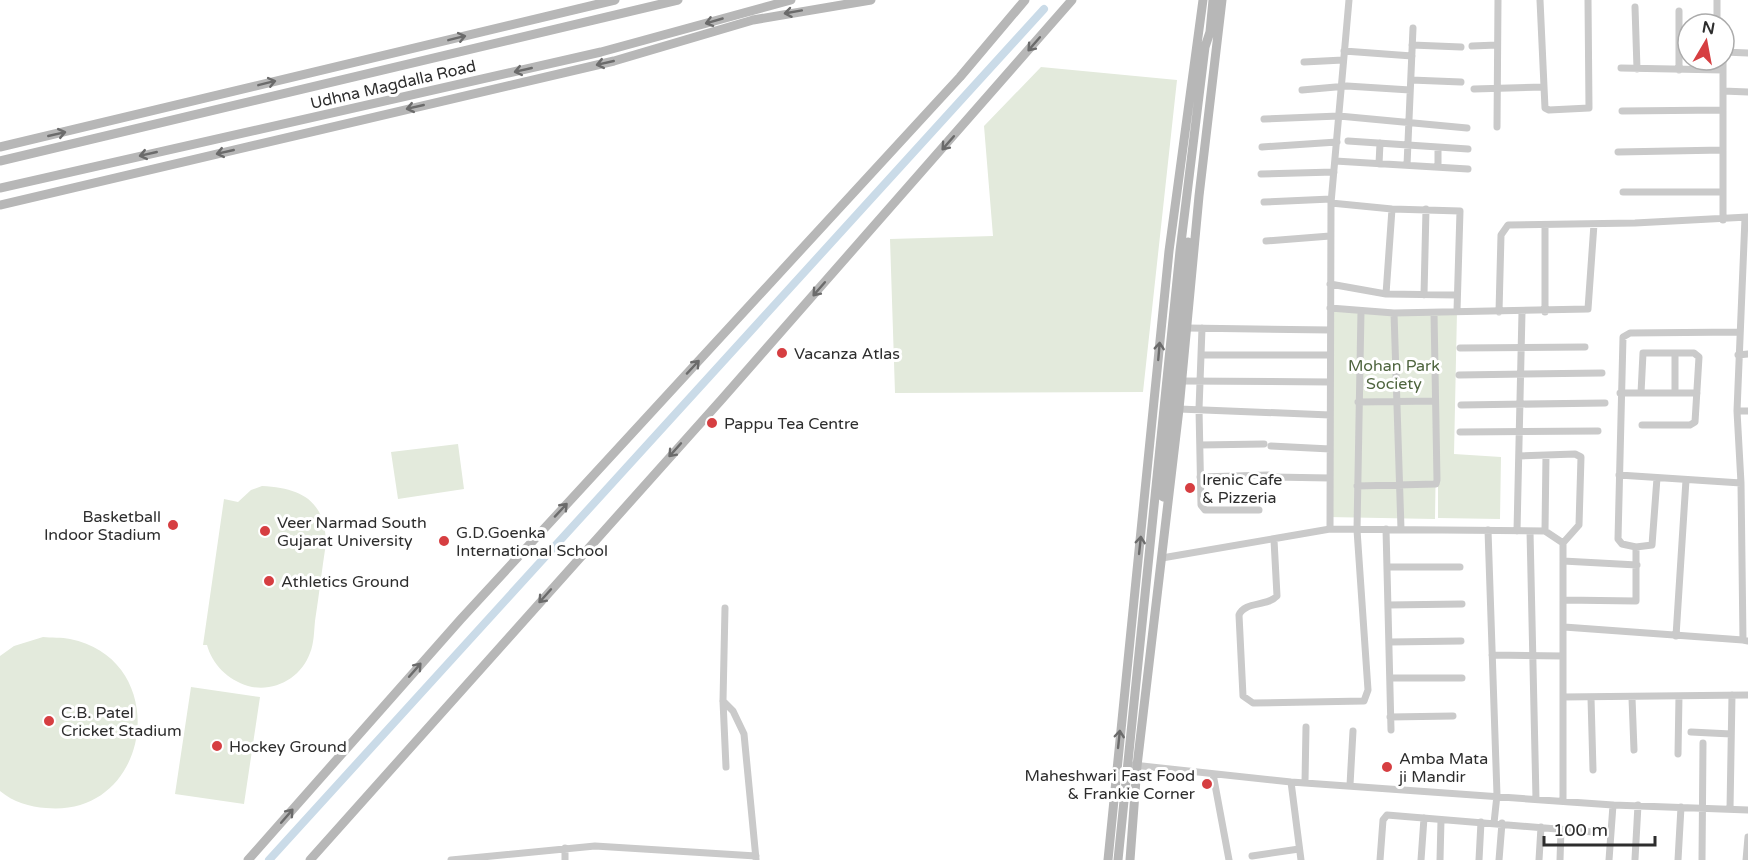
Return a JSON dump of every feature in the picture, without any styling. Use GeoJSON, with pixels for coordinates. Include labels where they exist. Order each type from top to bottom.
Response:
{"type":"FeatureCollection","features":[{"type":"Feature","properties":{"kind":"main road"},"geometry":{"type":"LineString","coordinates":[[0,147],[615,0]]}},
{"type":"Feature","properties":{"kind":"main road","name":"Udhna Magdalla Road"},"geometry":{"type":"LineString","coordinates":[[0,161],[678,0]]}},
{"type":"Feature","properties":{"kind":"main road","name":"Udhna Magdalla Road"},"geometry":{"type":"LineString","coordinates":[[0,188],[601,52],[791,0]]}},
{"type":"Feature","properties":{"kind":"main road"},"geometry":{"type":"LineString","coordinates":[[0,205],[614,61],[753,20],[872,0]]}},
{"type":"Feature","properties":{"kind":"main road"},"geometry":{"type":"LineString","coordinates":[[248,860],[461,618],[960,77],[1026,0]]}},
{"type":"Feature","properties":{"kind":"main road"},"geometry":{"type":"LineString","coordinates":[[310,860],[745,373],[1072,0]]}},
{"type":"Feature","properties":{"kind":"main road"},"geometry":{"type":"LineString","coordinates":[[1108,860],[1169,251],[1203,0]]}},
{"type":"Feature","properties":{"kind":"main road"},"geometry":{"type":"LineString","coordinates":[[1125,860],[1193,176],[1212,47],[1210,32],[1214,0]]}},
{"type":"Feature","properties":{"kind":"main road"},"geometry":{"type":"LineString","coordinates":[[1118,860],[1162,558],[1199,196],[1222,0]]}},
{"type":"Feature","properties":{"kind":"main road"},"geometry":{"type":"LineString","coordinates":[[549,31],[558,13]]}},
{"type":"Feature","properties":{"kind":"main road"},"geometry":{"type":"LineString","coordinates":[[102,165],[106,180]]}},
{"type":"Feature","properties":{"kind":"main road"},"geometry":{"type":"LineString","coordinates":[[1130,860],[1133,765]]}},
{"type":"Feature","properties":{"kind":"street"},"geometry":{"type":"LineString","coordinates":[[1330,530],[1331,201],[1349,0]]}},
{"type":"Feature","properties":{"kind":"street"},"geometry":{"type":"LineString","coordinates":[[1497,126],[1498,0]]}},
{"type":"Feature","properties":{"kind":"street"},"geometry":{"type":"LineString","coordinates":[[1540,0],[1546,110],[1589,108],[1588,0]]}},
{"type":"Feature","properties":{"kind":"street"},"geometry":{"type":"LineString","coordinates":[[1635,8],[1637,69]]}},
{"type":"Feature","properties":{"kind":"street"},"geometry":{"type":"LineString","coordinates":[[1407,165],[1413,28]]}},
{"type":"Feature","properties":{"kind":"street"},"geometry":{"type":"LineString","coordinates":[[1412,45],[1461,47]]}},
{"type":"Feature","properties":{"kind":"street"},"geometry":{"type":"LineString","coordinates":[[1472,46],[1497,45]]}},
{"type":"Feature","properties":{"kind":"street"},"geometry":{"type":"LineString","coordinates":[[1344,51],[1412,56]]}},
{"type":"Feature","properties":{"kind":"street"},"geometry":{"type":"LineString","coordinates":[[1304,63],[1343,60]]}},
{"type":"Feature","properties":{"kind":"street"},"geometry":{"type":"LineString","coordinates":[[1621,68],[1676,70]]}},
{"type":"Feature","properties":{"kind":"street"},"geometry":{"type":"LineString","coordinates":[[1723,72],[1723,220]]}},
{"type":"Feature","properties":{"kind":"street"},"geometry":{"type":"LineString","coordinates":[[1411,80],[1461,82]]}},
{"type":"Feature","properties":{"kind":"street"},"geometry":{"type":"LineString","coordinates":[[1302,90],[1349,86],[1410,90]]}},
{"type":"Feature","properties":{"kind":"street"},"geometry":{"type":"LineString","coordinates":[[1474,89],[1544,87]]}},
{"type":"Feature","properties":{"kind":"street"},"geometry":{"type":"LineString","coordinates":[[1723,91],[1748,92]]}},
{"type":"Feature","properties":{"kind":"street"},"geometry":{"type":"LineString","coordinates":[[1622,111],[1723,110]]}},
{"type":"Feature","properties":{"kind":"street"},"geometry":{"type":"LineString","coordinates":[[1264,119],[1339,116],[1467,128]]}},
{"type":"Feature","properties":{"kind":"street"},"geometry":{"type":"LineString","coordinates":[[1348,141],[1468,149]]}},
{"type":"Feature","properties":{"kind":"street"},"geometry":{"type":"LineString","coordinates":[[1262,147],[1336,142]]}},
{"type":"Feature","properties":{"kind":"street"},"geometry":{"type":"LineString","coordinates":[[1379,164],[1380,143]]}},
{"type":"Feature","properties":{"kind":"street"},"geometry":{"type":"LineString","coordinates":[[1438,147],[1438,167]]}},
{"type":"Feature","properties":{"kind":"street"},"geometry":{"type":"LineString","coordinates":[[1618,152],[1723,150]]}},
{"type":"Feature","properties":{"kind":"street"},"geometry":{"type":"LineString","coordinates":[[1335,161],[1468,169]]}},
{"type":"Feature","properties":{"kind":"street"},"geometry":{"type":"LineString","coordinates":[[1261,174],[1334,172]]}},
{"type":"Feature","properties":{"kind":"street"},"geometry":{"type":"LineString","coordinates":[[1623,192],[1723,192]]}},
{"type":"Feature","properties":{"kind":"street"},"geometry":{"type":"LineString","coordinates":[[1264,202],[1331,201],[1392,209],[1456,209],[1461,213],[1457,311]]}},
{"type":"Feature","properties":{"kind":"street"},"geometry":{"type":"LineString","coordinates":[[1386,294],[1392,209]]}},
{"type":"Feature","properties":{"kind":"street"},"geometry":{"type":"LineString","coordinates":[[1424,295],[1426,209]]}},
{"type":"Feature","properties":{"kind":"street"},"geometry":{"type":"LineString","coordinates":[[1499,312],[1503,230],[1508,225],[1747,218],[1738,355],[1737,411],[1744,536],[1745,641],[1564,627]]}},
{"type":"Feature","properties":{"kind":"street"},"geometry":{"type":"LineString","coordinates":[[1330,308],[1394,313],[1545,312],[1588,309],[1594,224]]}},
{"type":"Feature","properties":{"kind":"street"},"geometry":{"type":"LineString","coordinates":[[1545,225],[1545,312]]}},
{"type":"Feature","properties":{"kind":"street"},"geometry":{"type":"LineString","coordinates":[[1266,241],[1330,236]]}},
{"type":"Feature","properties":{"kind":"street"},"geometry":{"type":"LineString","coordinates":[[1330,284],[1386,294],[1456,296]]}},
{"type":"Feature","properties":{"kind":"street"},"geometry":{"type":"LineString","coordinates":[[1274,540],[1277,596],[1269,602],[1244,608],[1239,615],[1243,696],[1253,703],[1360,702],[1366,698],[1368,690],[1357,530],[1361,311]]}},
{"type":"Feature","properties":{"kind":"street"},"geometry":{"type":"LineString","coordinates":[[1517,531],[1522,312]]}},
{"type":"Feature","properties":{"kind":"street"},"geometry":{"type":"LineString","coordinates":[[1394,313],[1401,529]]}},
{"type":"Feature","properties":{"kind":"street"},"geometry":{"type":"LineString","coordinates":[[1357,486],[1436,483],[1434,313]]}},
{"type":"Feature","properties":{"kind":"street"},"geometry":{"type":"LineString","coordinates":[[1187,328],[1330,330]]}},
{"type":"Feature","properties":{"kind":"street"},"geometry":{"type":"LineString","coordinates":[[1202,328],[1199,409],[1201,505],[1205,510],[1259,510]]}},
{"type":"Feature","properties":{"kind":"street"},"geometry":{"type":"LineString","coordinates":[[1657,478],[1654,542],[1650,546],[1636,547],[1622,544],[1618,539],[1621,342],[1626,334],[1740,332]]}},
{"type":"Feature","properties":{"kind":"street"},"geometry":{"type":"LineString","coordinates":[[1460,348],[1585,347]]}},
{"type":"Feature","properties":{"kind":"street"},"geometry":{"type":"LineString","coordinates":[[1641,393],[1643,353],[1694,353],[1699,357],[1697,416],[1693,423],[1642,425]]}},
{"type":"Feature","properties":{"kind":"street"},"geometry":{"type":"LineString","coordinates":[[1675,353],[1675,393]]}},
{"type":"Feature","properties":{"kind":"street"},"geometry":{"type":"LineString","coordinates":[[1738,355],[1748,354]]}},
{"type":"Feature","properties":{"kind":"street"},"geometry":{"type":"LineString","coordinates":[[1201,355],[1330,355]]}},
{"type":"Feature","properties":{"kind":"street"},"geometry":{"type":"LineString","coordinates":[[1459,375],[1602,373]]}},
{"type":"Feature","properties":{"kind":"street"},"geometry":{"type":"LineString","coordinates":[[1181,381],[1330,381]]}},
{"type":"Feature","properties":{"kind":"street"},"geometry":{"type":"LineString","coordinates":[[1620,393],[1698,393]]}},
{"type":"Feature","properties":{"kind":"street"},"geometry":{"type":"LineString","coordinates":[[1358,402],[1435,401]]}},
{"type":"Feature","properties":{"kind":"street"},"geometry":{"type":"LineString","coordinates":[[1461,405],[1605,404]]}},
{"type":"Feature","properties":{"kind":"street"},"geometry":{"type":"LineString","coordinates":[[1179,409],[1330,416]]}},
{"type":"Feature","properties":{"kind":"street"},"geometry":{"type":"LineString","coordinates":[[1737,411],[1748,411]]}},
{"type":"Feature","properties":{"kind":"street"},"geometry":{"type":"LineString","coordinates":[[1460,432],[1598,431]]}},
{"type":"Feature","properties":{"kind":"street"},"geometry":{"type":"LineString","coordinates":[[1200,445],[1267,445],[1330,449]]}},
{"type":"Feature","properties":{"kind":"street"},"geometry":{"type":"LineString","coordinates":[[1519,456],[1575,454],[1582,460],[1579,525],[1563,543],[1563,801]]}},
{"type":"Feature","properties":{"kind":"street"},"geometry":{"type":"LineString","coordinates":[[1545,531],[1546,455]]}},
{"type":"Feature","properties":{"kind":"street"},"geometry":{"type":"LineString","coordinates":[[1619,475],[1741,483]]}},
{"type":"Feature","properties":{"kind":"street"},"geometry":{"type":"LineString","coordinates":[[1200,477],[1330,478]]}},
{"type":"Feature","properties":{"kind":"street"},"geometry":{"type":"LineString","coordinates":[[1676,636],[1686,480]]}},
{"type":"Feature","properties":{"kind":"street"},"geometry":{"type":"LineString","coordinates":[[1386,529],[1391,730]]}},
{"type":"Feature","properties":{"kind":"street"},"geometry":{"type":"LineString","coordinates":[[1162,558],[1330,530],[1545,531],[1563,543]]}},
{"type":"Feature","properties":{"kind":"street"},"geometry":{"type":"LineString","coordinates":[[1488,530],[1499,860]]}},
{"type":"Feature","properties":{"kind":"street"},"geometry":{"type":"LineString","coordinates":[[1530,531],[1536,799]]}},
{"type":"Feature","properties":{"kind":"street"},"geometry":{"type":"LineString","coordinates":[[1563,600],[1634,602],[1637,598],[1636,547]]}},
{"type":"Feature","properties":{"kind":"street"},"geometry":{"type":"LineString","coordinates":[[1563,561],[1637,565]]}},
{"type":"Feature","properties":{"kind":"street"},"geometry":{"type":"LineString","coordinates":[[1387,567],[1460,567]]}},
{"type":"Feature","properties":{"kind":"street"},"geometry":{"type":"LineString","coordinates":[[1388,605],[1462,604]]}},
{"type":"Feature","properties":{"kind":"street"},"geometry":{"type":"LineString","coordinates":[[725,608],[723,701],[726,767]]}},
{"type":"Feature","properties":{"kind":"street"},"geometry":{"type":"LineString","coordinates":[[1389,642],[1461,641]]}},
{"type":"Feature","properties":{"kind":"street"},"geometry":{"type":"LineString","coordinates":[[1492,655],[1563,656]]}},
{"type":"Feature","properties":{"kind":"street"},"geometry":{"type":"LineString","coordinates":[[1390,678],[1462,678]]}},
{"type":"Feature","properties":{"kind":"street"},"geometry":{"type":"LineString","coordinates":[[1730,809],[1732,695]]}},
{"type":"Feature","properties":{"kind":"street"},"geometry":{"type":"LineString","coordinates":[[1563,697],[1748,695]]}},
{"type":"Feature","properties":{"kind":"street"},"geometry":{"type":"LineString","coordinates":[[1678,754],[1679,696]]}},
{"type":"Feature","properties":{"kind":"street"},"geometry":{"type":"LineString","coordinates":[[1591,698],[1593,770]]}},
{"type":"Feature","properties":{"kind":"street"},"geometry":{"type":"LineString","coordinates":[[1632,698],[1634,750]]}},
{"type":"Feature","properties":{"kind":"street"},"geometry":{"type":"LineString","coordinates":[[451,860],[595,846],[756,858],[744,734],[733,711],[723,701]]}},
{"type":"Feature","properties":{"kind":"street"},"geometry":{"type":"LineString","coordinates":[[1390,717],[1453,716]]}},
{"type":"Feature","properties":{"kind":"street"},"geometry":{"type":"LineString","coordinates":[[1305,782],[1306,727]]}},
{"type":"Feature","properties":{"kind":"street"},"geometry":{"type":"LineString","coordinates":[[1350,785],[1353,731]]}},
{"type":"Feature","properties":{"kind":"street"},"geometry":{"type":"LineString","coordinates":[[1691,732],[1731,734]]}},
{"type":"Feature","properties":{"kind":"street"},"geometry":{"type":"LineString","coordinates":[[1702,860],[1703,743]]}},
{"type":"Feature","properties":{"kind":"street"},"geometry":{"type":"LineString","coordinates":[[1116,764],[1291,782],[1638,806],[1748,810]]}},
{"type":"Feature","properties":{"kind":"street"},"geometry":{"type":"LineString","coordinates":[[1213,774],[1229,860]]}},
{"type":"Feature","properties":{"kind":"street"},"geometry":{"type":"LineString","coordinates":[[1291,782],[1301,860]]}},
{"type":"Feature","properties":{"kind":"street"},"geometry":{"type":"LineString","coordinates":[[1609,860],[1613,804]]}},
{"type":"Feature","properties":{"kind":"street"},"geometry":{"type":"LineString","coordinates":[[1635,859],[1638,806]]}},
{"type":"Feature","properties":{"kind":"street"},"geometry":{"type":"LineString","coordinates":[[1678,860],[1681,807]]}},
{"type":"Feature","properties":{"kind":"street"},"geometry":{"type":"LineString","coordinates":[[1380,860],[1384,816],[1593,832]]}},
{"type":"Feature","properties":{"kind":"street"},"geometry":{"type":"LineString","coordinates":[[1421,860],[1424,818]]}},
{"type":"Feature","properties":{"kind":"street"},"geometry":{"type":"LineString","coordinates":[[1440,860],[1441,820]]}},
{"type":"Feature","properties":{"kind":"street"},"geometry":{"type":"LineString","coordinates":[[1479,860],[1481,822]]}},
{"type":"Feature","properties":{"kind":"street"},"geometry":{"type":"LineString","coordinates":[[1539,860],[1541,827]]}},
{"type":"Feature","properties":{"kind":"street"},"geometry":{"type":"LineString","coordinates":[[1560,860],[1561,829]]}},
{"type":"Feature","properties":{"kind":"street"},"geometry":{"type":"LineString","coordinates":[[1746,860],[1748,837]]}},
{"type":"Feature","properties":{"kind":"street"},"geometry":{"type":"LineString","coordinates":[[565,848],[565,860]]}},
{"type":"Feature","properties":{"kind":"street"},"geometry":{"type":"LineString","coordinates":[[1252,856],[1299,849]]}},
{"type":"Feature","properties":{"kind":"green space"},"geometry":{"type":"Polygon","coordinates":[[[1041,67],[1177,80],[1143,392],[895,393],[890,239],[993,236],[984,126],[1041,67]]]}},
{"type":"Feature","properties":{"kind":"green space","name":"Mohan Park Society"},"geometry":{"type":"Polygon","coordinates":[[[1331,309],[1457,311],[1454,454],[1501,457],[1500,519],[1438,518],[1438,453],[1436,453],[1435,519],[1328,517],[1331,309]]]}},
{"type":"Feature","properties":{"kind":"green space"},"geometry":{"type":"Polygon","coordinates":[[[458,444],[464,489],[398,499],[391,452],[458,444]]]}},
{"type":"Feature","properties":{"kind":"green space"},"geometry":{"type":"Polygon","coordinates":[[[262,486],[288,490],[308,499],[321,516],[326,543],[313,642],[306,662],[285,682],[258,688],[234,680],[217,665],[207,645],[203,645],[224,499],[238,502],[251,490],[262,486]]]}},
{"type":"Feature","properties":{"kind":"green space"},"geometry":{"type":"Polygon","coordinates":[[[43,637],[70,639],[103,653],[125,676],[136,704],[137,735],[128,764],[109,789],[82,804],[46,808],[16,801],[0,791],[0,656],[14,646],[43,637]]]}},
{"type":"Feature","properties":{"kind":"green space"},"geometry":{"type":"Polygon","coordinates":[[[191,687],[260,697],[244,804],[175,794],[191,687]]]}},
{"type":"Feature","properties":{"kind":"waterway"},"geometry":{"type":"LineString","coordinates":[[269,860],[1044,9]]}},
{"type":"Feature","properties":{"kind":"place","name":"Vacanza Atlas"},"geometry":{"type":"Point","coordinates":[782,353]}},
{"type":"Feature","properties":{"kind":"place","name":"Pappu Tea Centre"},"geometry":{"type":"Point","coordinates":[712,423]}},
{"type":"Feature","properties":{"kind":"place","name":"Irenic Cafe & Pizzeria"},"geometry":{"type":"Point","coordinates":[1190,488]}},
{"type":"Feature","properties":{"kind":"place","name":"Basketball Indoor Stadium"},"geometry":{"type":"Point","coordinates":[173,525]}},
{"type":"Feature","properties":{"kind":"place","name":"Veer Narmad South Gujarat University"},"geometry":{"type":"Point","coordinates":[265,531]}},
{"type":"Feature","properties":{"kind":"place","name":"G.D.Goenka International School"},"geometry":{"type":"Point","coordinates":[444,541]}},
{"type":"Feature","properties":{"kind":"place","name":"Athletics Ground"},"geometry":{"type":"Point","coordinates":[269,581]}},
{"type":"Feature","properties":{"kind":"place","name":"C.B. Patel Cricket Stadium"},"geometry":{"type":"Point","coordinates":[49,721]}},
{"type":"Feature","properties":{"kind":"place","name":"Hockey Ground"},"geometry":{"type":"Point","coordinates":[217,746]}},
{"type":"Feature","properties":{"kind":"place","name":"Amba Mata ji Mandir"},"geometry":{"type":"Point","coordinates":[1387,767]}},
{"type":"Feature","properties":{"kind":"place","name":"Maheshwari Fast Food & Frankie Corner"},"geometry":{"type":"Point","coordinates":[1207,784]}}]}
